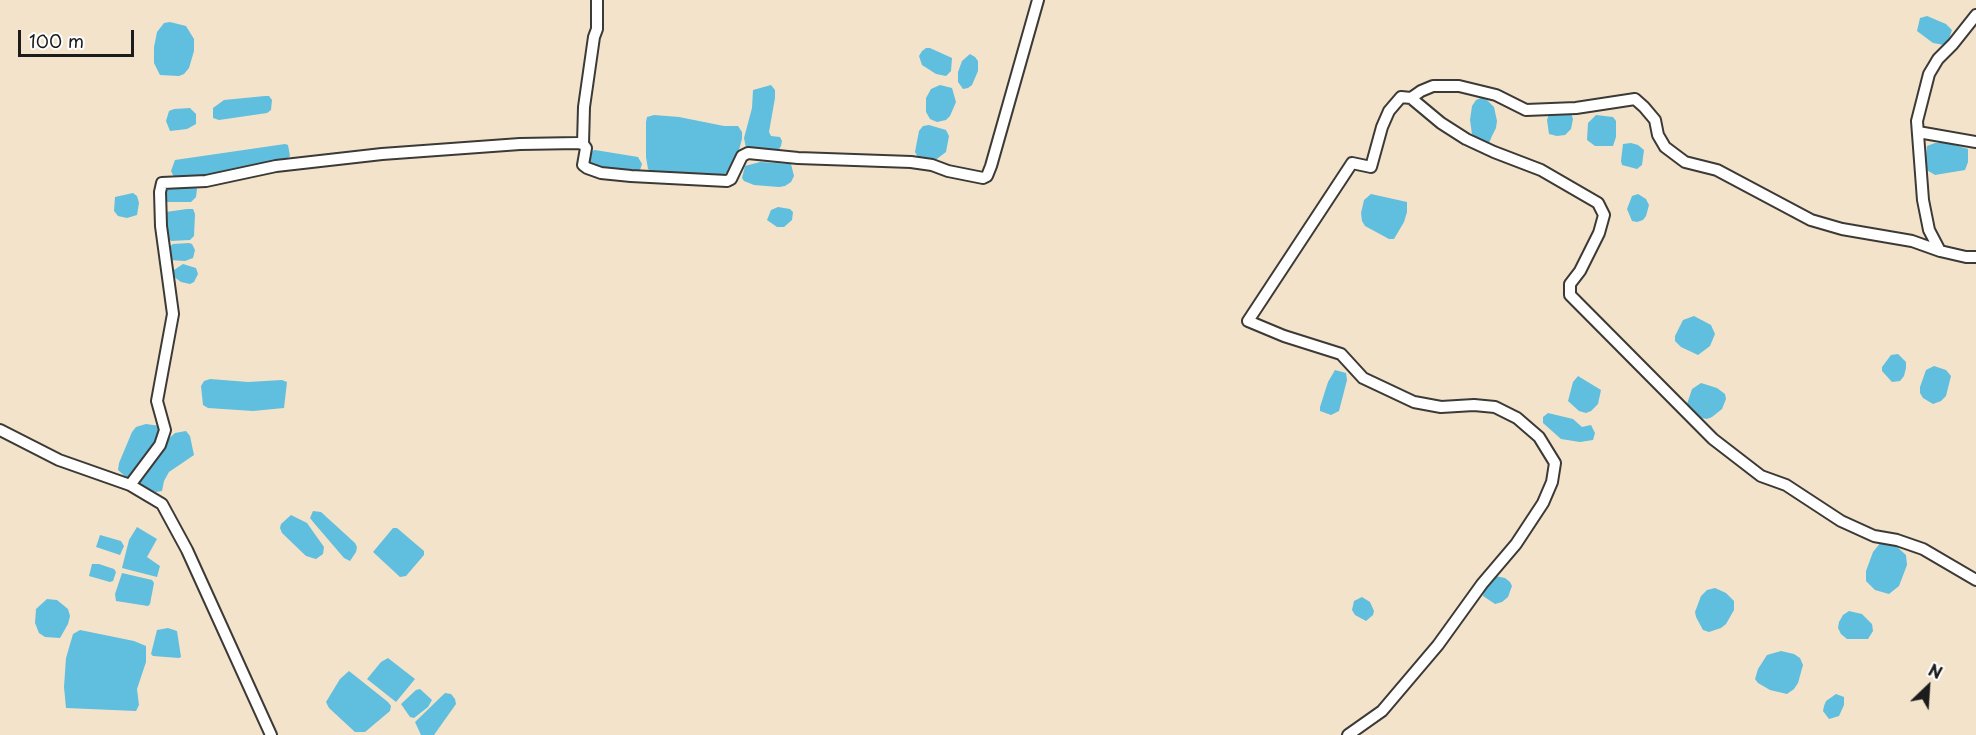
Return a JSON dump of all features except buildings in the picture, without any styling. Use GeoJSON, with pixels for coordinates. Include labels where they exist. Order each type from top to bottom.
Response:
{"type":"FeatureCollection","features":[{"type":"Feature","properties":{"kind":"street"},"geometry":{"type":"LineString","coordinates":[[597,0],[597,28],[584,107],[583,144],[586,148],[583,165],[601,173],[727,181],[731,178],[737,164],[748,153],[798,158],[910,162],[983,178],[987,176],[1038,0]]}},
{"type":"Feature","properties":{"kind":"street"},"geometry":{"type":"LineString","coordinates":[[1940,251],[1929,230],[1923,200],[1917,121],[1929,74],[1938,59],[1976,15]]}},
{"type":"Feature","properties":{"kind":"street"},"geometry":{"type":"LineString","coordinates":[[1411,98],[1433,86],[1459,86],[1496,95],[1526,110],[1576,108],[1635,99],[1644,106],[1654,120],[1658,135],[1665,147],[1685,162],[1717,170],[1811,220],[1842,229],[1912,241],[1966,257],[1976,257]]}},
{"type":"Feature","properties":{"kind":"street"},"geometry":{"type":"LineString","coordinates":[[1348,735],[1382,711],[1438,645],[1482,584],[1516,544],[1542,503],[1552,482],[1555,463],[1539,437],[1517,418],[1495,407],[1441,406],[1414,402],[1363,378],[1341,354],[1284,336],[1248,321],[1352,163],[1371,167],[1389,111],[1401,97],[1411,98],[1466,139],[1541,170],[1598,203],[1604,215],[1599,233],[1580,271],[1570,284],[1570,295],[1713,439],[1761,476],[1786,485],[1840,522],[1874,536],[1898,540],[1923,549],[1976,580]]}},
{"type":"Feature","properties":{"kind":"street"},"geometry":{"type":"LineString","coordinates":[[1918,132],[1976,142]]}},
{"type":"Feature","properties":{"kind":"street"},"geometry":{"type":"LineString","coordinates":[[130,485],[160,445],[165,430],[157,401],[173,314],[161,226],[162,183],[206,181],[276,166],[382,154],[520,144],[583,144]]}},
{"type":"Feature","properties":{"kind":"street"},"geometry":{"type":"LineString","coordinates":[[0,430],[59,460],[130,485],[162,504],[170,516],[272,735]]}},
{"type":"Feature","properties":{"kind":"water"},"geometry":{"type":"Polygon","coordinates":[[[1927,16],[1946,24],[1952,30],[1948,42],[1944,45],[1933,43],[1917,31],[1920,18],[1927,16]]]}},
{"type":"Feature","properties":{"kind":"water"},"geometry":{"type":"Polygon","coordinates":[[[170,22],[186,26],[194,39],[194,51],[189,68],[179,76],[160,75],[154,63],[157,32],[164,23],[170,22]]]}},
{"type":"Feature","properties":{"kind":"water"},"geometry":{"type":"Polygon","coordinates":[[[926,48],[952,58],[951,71],[946,76],[936,74],[922,65],[919,56],[926,48]]]}},
{"type":"Feature","properties":{"kind":"water"},"geometry":{"type":"Polygon","coordinates":[[[970,54],[978,61],[978,71],[972,85],[963,89],[958,82],[958,72],[962,61],[970,54]]]}},
{"type":"Feature","properties":{"kind":"water"},"geometry":{"type":"Polygon","coordinates":[[[771,85],[775,90],[775,98],[769,132],[771,136],[780,137],[781,146],[778,151],[757,151],[746,148],[744,138],[752,108],[753,90],[771,85]]]}},
{"type":"Feature","properties":{"kind":"water"},"geometry":{"type":"Polygon","coordinates":[[[940,85],[952,88],[956,102],[950,116],[946,120],[937,122],[930,119],[926,112],[926,98],[931,89],[940,85]]]}},
{"type":"Feature","properties":{"kind":"water"},"geometry":{"type":"Polygon","coordinates":[[[269,96],[272,100],[271,110],[267,113],[219,120],[213,118],[213,108],[224,100],[269,96]]]}},
{"type":"Feature","properties":{"kind":"water"},"geometry":{"type":"Polygon","coordinates":[[[1481,98],[1494,107],[1497,121],[1489,143],[1485,144],[1472,134],[1470,120],[1472,106],[1476,100],[1481,98]]]}},
{"type":"Feature","properties":{"kind":"water"},"geometry":{"type":"Polygon","coordinates":[[[190,108],[196,114],[196,124],[187,129],[170,131],[166,121],[169,111],[190,108]]]}},
{"type":"Feature","properties":{"kind":"water"},"geometry":{"type":"Polygon","coordinates":[[[1550,111],[1571,113],[1573,119],[1571,129],[1565,135],[1549,134],[1547,120],[1550,111]]]}},
{"type":"Feature","properties":{"kind":"water"},"geometry":{"type":"Polygon","coordinates":[[[654,115],[679,117],[724,126],[738,126],[742,132],[742,139],[737,157],[727,173],[721,175],[655,173],[648,169],[646,122],[647,117],[654,115]]]}},
{"type":"Feature","properties":{"kind":"water"},"geometry":{"type":"Polygon","coordinates":[[[1596,115],[1613,117],[1616,121],[1616,137],[1613,146],[1595,146],[1587,140],[1588,123],[1596,115]]]}},
{"type":"Feature","properties":{"kind":"water"},"geometry":{"type":"Polygon","coordinates":[[[929,125],[946,130],[949,136],[946,152],[934,161],[918,157],[915,152],[919,131],[923,126],[929,125]]]}},
{"type":"Feature","properties":{"kind":"water"},"geometry":{"type":"Polygon","coordinates":[[[1631,143],[1644,150],[1642,165],[1637,169],[1622,165],[1621,161],[1623,144],[1631,143]]]}},
{"type":"Feature","properties":{"kind":"water"},"geometry":{"type":"Polygon","coordinates":[[[1935,143],[1948,143],[1968,149],[1968,162],[1965,170],[1935,175],[1925,169],[1927,146],[1935,143]]]}},
{"type":"Feature","properties":{"kind":"water"},"geometry":{"type":"Polygon","coordinates":[[[288,145],[290,156],[283,163],[184,178],[176,178],[171,171],[175,160],[288,145]]]}},
{"type":"Feature","properties":{"kind":"water"},"geometry":{"type":"Polygon","coordinates":[[[595,150],[638,157],[642,164],[640,170],[637,172],[605,170],[588,165],[589,152],[595,150]]]}},
{"type":"Feature","properties":{"kind":"water"},"geometry":{"type":"Polygon","coordinates":[[[760,162],[791,164],[794,176],[791,182],[779,187],[754,185],[744,181],[742,178],[745,166],[760,162]]]}},
{"type":"Feature","properties":{"kind":"water"},"geometry":{"type":"Polygon","coordinates":[[[194,185],[197,189],[196,197],[191,202],[165,202],[163,191],[167,186],[194,185]]]}},
{"type":"Feature","properties":{"kind":"water"},"geometry":{"type":"Polygon","coordinates":[[[133,193],[137,196],[139,203],[137,215],[127,218],[118,216],[114,211],[115,197],[133,193]]]}},
{"type":"Feature","properties":{"kind":"water"},"geometry":{"type":"Polygon","coordinates":[[[1371,194],[1407,202],[1404,222],[1394,239],[1389,239],[1365,226],[1362,221],[1364,200],[1371,194]]]}},
{"type":"Feature","properties":{"kind":"water"},"geometry":{"type":"Polygon","coordinates":[[[1638,194],[1646,199],[1649,205],[1646,216],[1637,222],[1632,221],[1627,209],[1632,196],[1638,194]]]}},
{"type":"Feature","properties":{"kind":"water"},"geometry":{"type":"Polygon","coordinates":[[[778,207],[790,209],[793,212],[792,220],[784,227],[777,227],[767,220],[771,210],[778,207]]]}},
{"type":"Feature","properties":{"kind":"water"},"geometry":{"type":"Polygon","coordinates":[[[193,209],[195,214],[194,236],[190,240],[171,241],[167,237],[166,212],[193,209]]]}},
{"type":"Feature","properties":{"kind":"water"},"geometry":{"type":"Polygon","coordinates":[[[189,243],[195,250],[193,258],[185,261],[169,260],[169,247],[173,244],[189,243]]]}},
{"type":"Feature","properties":{"kind":"water"},"geometry":{"type":"Polygon","coordinates":[[[183,264],[196,268],[198,274],[194,282],[190,284],[181,282],[173,276],[174,270],[183,264]]]}},
{"type":"Feature","properties":{"kind":"water"},"geometry":{"type":"Polygon","coordinates":[[[1694,316],[1711,325],[1715,334],[1710,346],[1698,355],[1681,347],[1675,341],[1683,320],[1694,316]]]}},
{"type":"Feature","properties":{"kind":"water"},"geometry":{"type":"Polygon","coordinates":[[[1898,354],[1906,362],[1906,368],[1900,381],[1892,382],[1882,371],[1882,367],[1891,355],[1898,354]]]}},
{"type":"Feature","properties":{"kind":"water"},"geometry":{"type":"Polygon","coordinates":[[[1934,366],[1946,370],[1951,376],[1946,396],[1933,404],[1923,398],[1920,387],[1926,370],[1934,366]]]}},
{"type":"Feature","properties":{"kind":"water"},"geometry":{"type":"Polygon","coordinates":[[[1335,370],[1346,373],[1347,380],[1339,411],[1331,415],[1320,411],[1320,407],[1328,382],[1335,370]]]}},
{"type":"Feature","properties":{"kind":"water"},"geometry":{"type":"Polygon","coordinates":[[[1578,376],[1601,390],[1598,404],[1586,413],[1579,411],[1568,401],[1573,382],[1578,376]]]}},
{"type":"Feature","properties":{"kind":"water"},"geometry":{"type":"Polygon","coordinates":[[[210,379],[248,382],[282,380],[287,382],[284,408],[253,411],[208,408],[203,405],[201,386],[204,381],[210,379]]]}},
{"type":"Feature","properties":{"kind":"water"},"geometry":{"type":"Polygon","coordinates":[[[1701,383],[1717,388],[1725,394],[1726,399],[1722,409],[1707,419],[1692,412],[1687,404],[1692,389],[1701,383]]]}},
{"type":"Feature","properties":{"kind":"water"},"geometry":{"type":"Polygon","coordinates":[[[1548,413],[1573,419],[1582,427],[1591,425],[1595,433],[1593,440],[1580,442],[1561,439],[1543,423],[1543,417],[1548,413]]]}},
{"type":"Feature","properties":{"kind":"water"},"geometry":{"type":"Polygon","coordinates":[[[146,424],[160,426],[162,434],[132,477],[128,479],[118,470],[119,463],[132,432],[136,427],[146,424]]]}},
{"type":"Feature","properties":{"kind":"water"},"geometry":{"type":"Polygon","coordinates":[[[186,431],[190,436],[194,455],[169,472],[162,491],[156,492],[141,486],[139,482],[165,442],[175,433],[186,431]]]}},
{"type":"Feature","properties":{"kind":"water"},"geometry":{"type":"Polygon","coordinates":[[[313,511],[321,512],[355,543],[356,552],[350,561],[344,558],[310,518],[313,511]]]}},
{"type":"Feature","properties":{"kind":"water"},"geometry":{"type":"Polygon","coordinates":[[[291,515],[307,523],[324,547],[323,554],[316,559],[306,556],[282,533],[281,524],[291,515]]]}},
{"type":"Feature","properties":{"kind":"water"},"geometry":{"type":"Polygon","coordinates":[[[137,527],[157,539],[147,557],[160,566],[157,577],[122,568],[129,540],[137,527]]]}},
{"type":"Feature","properties":{"kind":"water"},"geometry":{"type":"Polygon","coordinates":[[[393,528],[397,528],[424,551],[424,555],[406,576],[400,577],[373,552],[393,528]]]}},
{"type":"Feature","properties":{"kind":"water"},"geometry":{"type":"Polygon","coordinates":[[[100,535],[121,541],[124,546],[120,555],[96,547],[100,535]]]}},
{"type":"Feature","properties":{"kind":"water"},"geometry":{"type":"Polygon","coordinates":[[[1881,542],[1895,545],[1906,555],[1907,565],[1899,586],[1889,594],[1875,590],[1866,581],[1866,571],[1873,552],[1881,542]]]}},
{"type":"Feature","properties":{"kind":"water"},"geometry":{"type":"Polygon","coordinates":[[[92,564],[114,569],[116,572],[113,581],[89,576],[92,564]]]}},
{"type":"Feature","properties":{"kind":"water"},"geometry":{"type":"Polygon","coordinates":[[[122,573],[152,580],[154,583],[148,606],[116,601],[115,594],[122,573]]]}},
{"type":"Feature","properties":{"kind":"water"},"geometry":{"type":"Polygon","coordinates":[[[1495,576],[1505,578],[1512,586],[1508,597],[1495,604],[1483,596],[1485,586],[1495,576]]]}},
{"type":"Feature","properties":{"kind":"water"},"geometry":{"type":"Polygon","coordinates":[[[1715,588],[1726,593],[1734,601],[1734,610],[1726,624],[1709,632],[1703,630],[1695,612],[1701,596],[1707,590],[1715,588]]]}},
{"type":"Feature","properties":{"kind":"water"},"geometry":{"type":"Polygon","coordinates":[[[1362,597],[1370,602],[1374,611],[1366,621],[1355,615],[1352,610],[1354,601],[1362,597]]]}},
{"type":"Feature","properties":{"kind":"water"},"geometry":{"type":"Polygon","coordinates":[[[47,599],[57,600],[68,609],[70,616],[68,624],[60,638],[45,637],[39,633],[35,623],[36,609],[47,599]]]}},
{"type":"Feature","properties":{"kind":"water"},"geometry":{"type":"Polygon","coordinates":[[[1849,611],[1862,614],[1872,624],[1873,631],[1868,639],[1847,639],[1841,634],[1838,628],[1839,622],[1849,611]]]}},
{"type":"Feature","properties":{"kind":"water"},"geometry":{"type":"Polygon","coordinates":[[[168,628],[177,631],[181,657],[179,658],[151,654],[157,630],[168,628]]]}},
{"type":"Feature","properties":{"kind":"water"},"geometry":{"type":"Polygon","coordinates":[[[80,630],[134,641],[146,646],[146,662],[137,689],[139,705],[136,711],[66,708],[64,687],[66,658],[73,634],[80,630]]]}},
{"type":"Feature","properties":{"kind":"water"},"geometry":{"type":"Polygon","coordinates":[[[1781,651],[1794,654],[1800,658],[1803,665],[1798,683],[1787,694],[1770,690],[1755,679],[1767,655],[1781,651]]]}},
{"type":"Feature","properties":{"kind":"water"},"geometry":{"type":"Polygon","coordinates":[[[388,658],[415,679],[396,702],[367,679],[381,662],[388,658]]]}},
{"type":"Feature","properties":{"kind":"water"},"geometry":{"type":"Polygon","coordinates":[[[349,671],[391,706],[390,711],[365,732],[355,732],[329,708],[326,702],[340,679],[349,671]]]}},
{"type":"Feature","properties":{"kind":"water"},"geometry":{"type":"Polygon","coordinates":[[[420,689],[432,700],[428,707],[414,718],[410,717],[401,704],[420,689]]]}},
{"type":"Feature","properties":{"kind":"water"},"geometry":{"type":"Polygon","coordinates":[[[445,693],[451,694],[456,704],[434,735],[421,735],[415,722],[445,693]]]}},
{"type":"Feature","properties":{"kind":"water"},"geometry":{"type":"Polygon","coordinates":[[[1836,694],[1844,697],[1844,705],[1839,716],[1829,719],[1823,711],[1824,706],[1826,701],[1836,694]]]}}]}
